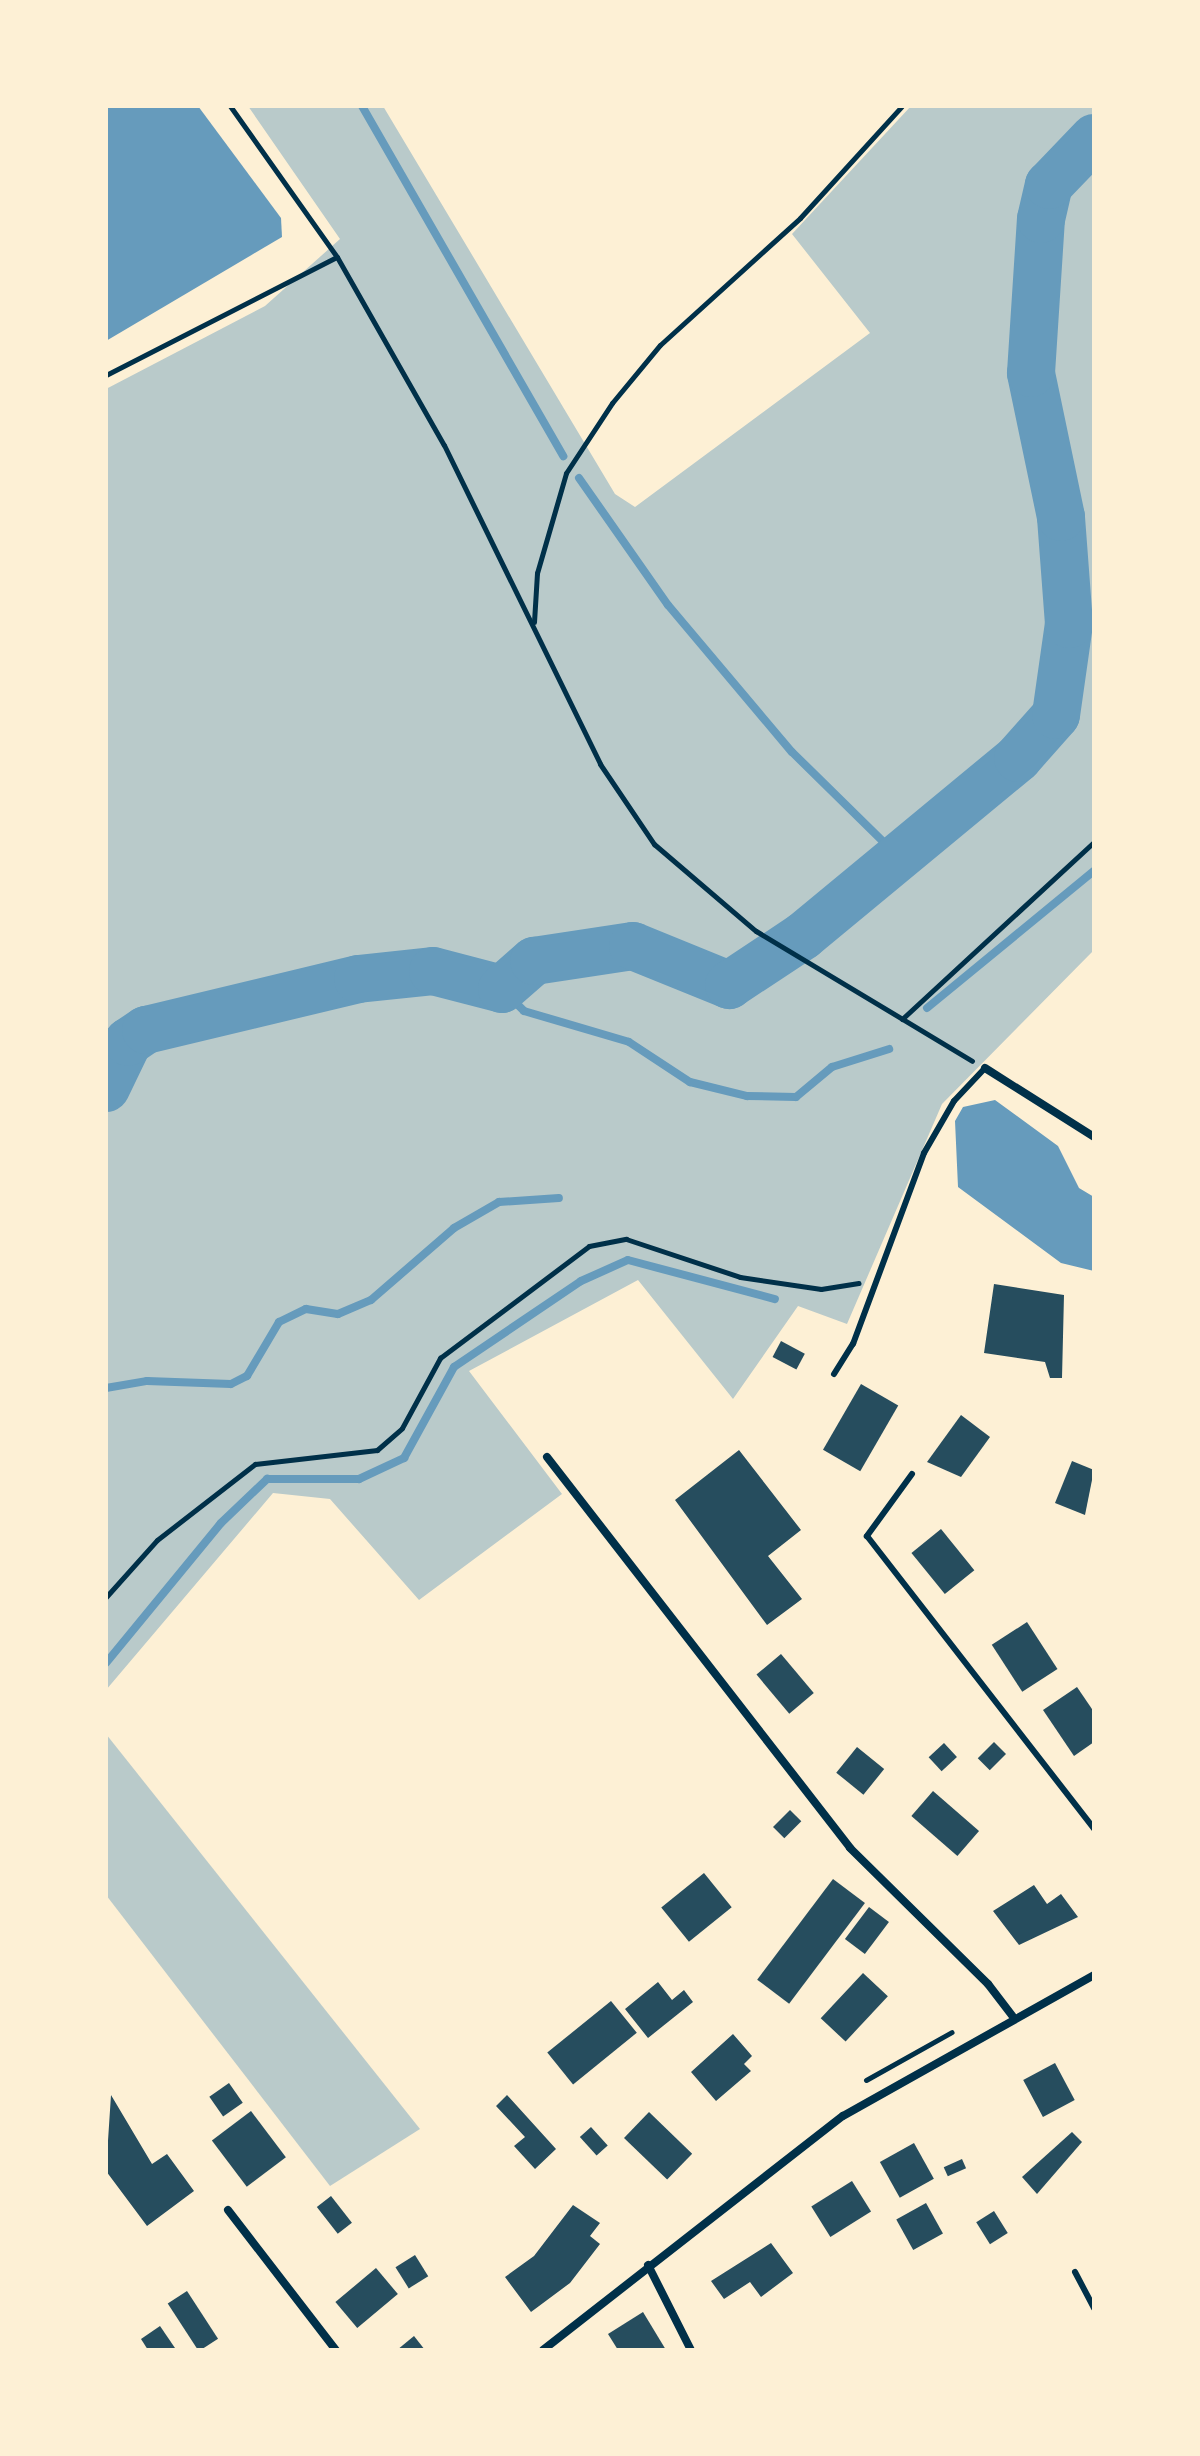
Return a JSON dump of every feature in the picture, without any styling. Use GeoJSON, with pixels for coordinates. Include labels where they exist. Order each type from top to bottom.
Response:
{"type":"FeatureCollection","features":[{"type":"Feature","properties":{"kind":"street"},"geometry":{"type":"LineString","coordinates":[[985,1068],[1094,1137]]}},
{"type":"Feature","properties":{"kind":"street"},"geometry":{"type":"LineString","coordinates":[[547,1457],[850,1848],[1014,2018]]}},
{"type":"Feature","properties":{"kind":"street"},"geometry":{"type":"LineString","coordinates":[[543,2350],[648,2265],[843,2116],[1094,1975]]}},
{"type":"Feature","properties":{"kind":"street"},"geometry":{"type":"LineString","coordinates":[[228,2210],[336,2350]]}},
{"type":"Feature","properties":{"kind":"street"},"geometry":{"type":"LineString","coordinates":[[648,2265],[691,2350]]}},
{"type":"Feature","properties":{"kind":"lane"},"geometry":{"type":"LineString","coordinates":[[834,1374],[853,1344],[872,1280],[924,1153],[954,1101],[985,1068]]}},
{"type":"Feature","properties":{"kind":"lane"},"geometry":{"type":"LineString","coordinates":[[912,1474],[867,1536],[1094,1829]]}},
{"type":"Feature","properties":{"kind":"lane"},"geometry":{"type":"LineString","coordinates":[[1075,2272],[1094,2308]]}},
{"type":"Feature","properties":{"kind":"path"},"geometry":{"type":"LineString","coordinates":[[230,106],[337,257],[534,623],[600,764],[654,844],[756,931],[985,1068]]}},
{"type":"Feature","properties":{"kind":"path"},"geometry":{"type":"LineString","coordinates":[[534,623],[537,573],[566,473],[612,403],[660,345],[800,218],[902,106]]}},
{"type":"Feature","properties":{"kind":"path"},"geometry":{"type":"LineString","coordinates":[[106,375],[337,257]]}},
{"type":"Feature","properties":{"kind":"path"},"geometry":{"type":"LineString","coordinates":[[902,1019],[1094,842]]}},
{"type":"Feature","properties":{"kind":"path"},"geometry":{"type":"LineString","coordinates":[[106,1597],[157,1540],[255,1464],[377,1450],[402,1428],[440,1358],[589,1246],[626,1239],[740,1277],[821,1289],[872,1280]]}},
{"type":"Feature","properties":{"kind":"shaded area"},"geometry":{"type":"Polygon","coordinates":[[[248,106],[383,106],[615,494],[635,507],[870,333],[792,234],[911,106],[1094,106],[1094,128],[1033,187],[1023,247],[1023,373],[1052,511],[1057,587],[1048,681],[1035,728],[955,805],[966,816],[1026,765],[1062,721],[1074,620],[1069,516],[1037,367],[1056,193],[1094,151],[1094,950],[942,1104],[847,1324],[798,1306],[733,1399],[638,1280],[469,1371],[562,1494],[419,1600],[330,1499],[273,1493],[106,1690],[106,389],[265,306],[340,239],[248,106]]]}},
{"type":"Feature","properties":{"kind":"shaded area"},"geometry":{"type":"Polygon","coordinates":[[[106,1734],[420,2129],[330,2186],[106,1895],[106,1734]]]}},
{"type":"Feature","properties":{"kind":"water"},"geometry":{"type":"Polygon","coordinates":[[[106,106],[198,106],[281,218],[282,237],[106,341],[106,106]]]}},
{"type":"Feature","properties":{"kind":"water"},"geometry":{"type":"Polygon","coordinates":[[[995,1100],[1058,1146],[1079,1188],[1094,1197],[1094,1271],[1061,1263],[958,1187],[955,1121],[963,1107],[995,1100]]]}},
{"type":"Feature","properties":{"kind":"building"},"geometry":{"type":"Polygon","coordinates":[[[994,1284],[1064,1295],[1062,1378],[1050,1378],[1045,1362],[984,1353],[994,1284]]]}},
{"type":"Feature","properties":{"kind":"building"},"geometry":{"type":"Polygon","coordinates":[[[781,1341],[805,1354],[796,1370],[773,1357],[781,1341]]]}},
{"type":"Feature","properties":{"kind":"building"},"geometry":{"type":"Polygon","coordinates":[[[861,1384],[898,1406],[860,1471],[823,1450],[861,1384]]]}},
{"type":"Feature","properties":{"kind":"building"},"geometry":{"type":"Polygon","coordinates":[[[961,1415],[990,1437],[961,1477],[927,1462],[961,1415]]]}},
{"type":"Feature","properties":{"kind":"building"},"geometry":{"type":"Polygon","coordinates":[[[739,1450],[801,1530],[768,1556],[802,1599],[767,1625],[675,1500],[739,1450]]]}},
{"type":"Feature","properties":{"kind":"building"},"geometry":{"type":"Polygon","coordinates":[[[1072,1461],[1094,1470],[1085,1515],[1055,1503],[1072,1461]]]}},
{"type":"Feature","properties":{"kind":"building"},"geometry":{"type":"Polygon","coordinates":[[[941,1529],[974,1570],[945,1594],[911,1553],[941,1529]]]}},
{"type":"Feature","properties":{"kind":"building"},"geometry":{"type":"Polygon","coordinates":[[[1027,1622],[1057,1669],[1022,1692],[992,1645],[1027,1622]]]}},
{"type":"Feature","properties":{"kind":"building"},"geometry":{"type":"Polygon","coordinates":[[[781,1654],[814,1693],[789,1714],[756,1675],[781,1654]]]}},
{"type":"Feature","properties":{"kind":"building"},"geometry":{"type":"Polygon","coordinates":[[[1077,1687],[1094,1712],[1094,1742],[1074,1756],[1043,1710],[1077,1687]]]}},
{"type":"Feature","properties":{"kind":"building"},"geometry":{"type":"Polygon","coordinates":[[[994,1742],[1006,1754],[990,1770],[978,1758],[994,1742]]]}},
{"type":"Feature","properties":{"kind":"building"},"geometry":{"type":"Polygon","coordinates":[[[944,1743],[957,1757],[942,1771],[929,1757],[944,1743]]]}},
{"type":"Feature","properties":{"kind":"building"},"geometry":{"type":"Polygon","coordinates":[[[857,1747],[884,1769],[863,1795],[836,1773],[857,1747]]]}},
{"type":"Feature","properties":{"kind":"building"},"geometry":{"type":"Polygon","coordinates":[[[933,1791],[979,1831],[957,1856],[911,1816],[933,1791]]]}},
{"type":"Feature","properties":{"kind":"building"},"geometry":{"type":"Polygon","coordinates":[[[790,1810],[801,1821],[784,1838],[773,1827],[790,1810]]]}},
{"type":"Feature","properties":{"kind":"building"},"geometry":{"type":"Polygon","coordinates":[[[704,1873],[732,1907],[689,1942],[661,1908],[704,1873]]]}},
{"type":"Feature","properties":{"kind":"building"},"geometry":{"type":"Polygon","coordinates":[[[833,1879],[865,1903],[789,2004],[757,1980],[833,1879]]]}},
{"type":"Feature","properties":{"kind":"building"},"geometry":{"type":"Polygon","coordinates":[[[1034,1885],[1047,1904],[1061,1894],[1078,1917],[1019,1945],[993,1911],[1034,1885]]]}},
{"type":"Feature","properties":{"kind":"building"},"geometry":{"type":"Polygon","coordinates":[[[869,1907],[889,1922],[865,1954],[845,1939],[869,1907]]]}},
{"type":"Feature","properties":{"kind":"building"},"geometry":{"type":"Polygon","coordinates":[[[863,1973],[888,1996],[846,2042],[821,2018],[863,1973]]]}},
{"type":"Feature","properties":{"kind":"building"},"geometry":{"type":"Polygon","coordinates":[[[658,1982],[672,2000],[684,1990],[693,2002],[648,2038],[625,2009],[658,1982]]]}},
{"type":"Feature","properties":{"kind":"building"},"geometry":{"type":"Polygon","coordinates":[[[611,2001],[637,2033],[573,2084],[547,2053],[611,2001]]]}},
{"type":"Feature","properties":{"kind":"building"},"geometry":{"type":"Polygon","coordinates":[[[733,2034],[752,2056],[744,2064],[751,2071],[716,2101],[691,2072],[733,2034]]]}},
{"type":"Feature","properties":{"kind":"building"},"geometry":{"type":"Polygon","coordinates":[[[1055,2063],[1075,2100],[1043,2117],[1023,2080],[1055,2063]]]}},
{"type":"Feature","properties":{"kind":"building"},"geometry":{"type":"Polygon","coordinates":[[[229,2083],[243,2103],[223,2116],[209,2097],[229,2083]]]}},
{"type":"Feature","properties":{"kind":"building"},"geometry":{"type":"Polygon","coordinates":[[[111,2095],[152,2164],[167,2154],[194,2191],[147,2226],[106,2171],[111,2095]]]}},
{"type":"Feature","properties":{"kind":"building"},"geometry":{"type":"Polygon","coordinates":[[[507,2095],[556,2149],[535,2169],[514,2146],[525,2137],[496,2106],[507,2095]]]}},
{"type":"Feature","properties":{"kind":"building"},"geometry":{"type":"Polygon","coordinates":[[[251,2111],[286,2157],[247,2187],[212,2140],[251,2111]]]}},
{"type":"Feature","properties":{"kind":"building"},"geometry":{"type":"Polygon","coordinates":[[[649,2112],[692,2154],[667,2180],[624,2138],[649,2112]]]}},
{"type":"Feature","properties":{"kind":"building"},"geometry":{"type":"Polygon","coordinates":[[[591,2127],[608,2146],[597,2156],[580,2137],[591,2127]]]}},
{"type":"Feature","properties":{"kind":"building"},"geometry":{"type":"Polygon","coordinates":[[[1072,2132],[1082,2142],[1037,2194],[1022,2177],[1072,2132]]]}},
{"type":"Feature","properties":{"kind":"building"},"geometry":{"type":"Polygon","coordinates":[[[914,2143],[934,2179],[900,2198],[880,2162],[914,2143]]]}},
{"type":"Feature","properties":{"kind":"building"},"geometry":{"type":"Polygon","coordinates":[[[962,2159],[966,2168],[948,2176],[944,2167],[962,2159]]]}},
{"type":"Feature","properties":{"kind":"building"},"geometry":{"type":"Polygon","coordinates":[[[852,2181],[871,2212],[830,2237],[811,2206],[852,2181]]]}},
{"type":"Feature","properties":{"kind":"building"},"geometry":{"type":"Polygon","coordinates":[[[331,2196],[352,2223],[338,2234],[317,2207],[331,2196]]]}},
{"type":"Feature","properties":{"kind":"building"},"geometry":{"type":"Polygon","coordinates":[[[926,2203],[943,2234],[913,2250],[896,2219],[926,2203]]]}},
{"type":"Feature","properties":{"kind":"building"},"geometry":{"type":"Polygon","coordinates":[[[573,2205],[600,2223],[590,2236],[600,2244],[570,2283],[531,2312],[505,2277],[534,2256],[573,2205]]]}},
{"type":"Feature","properties":{"kind":"building"},"geometry":{"type":"Polygon","coordinates":[[[994,2211],[1008,2233],[990,2244],[976,2222],[994,2211]]]}},
{"type":"Feature","properties":{"kind":"building"},"geometry":{"type":"Polygon","coordinates":[[[771,2243],[793,2273],[761,2297],[750,2282],[724,2299],[711,2281],[771,2243]]]}},
{"type":"Feature","properties":{"kind":"building"},"geometry":{"type":"Polygon","coordinates":[[[415,2255],[428,2276],[409,2288],[395,2267],[415,2255]]]}},
{"type":"Feature","properties":{"kind":"building"},"geometry":{"type":"Polygon","coordinates":[[[376,2268],[398,2294],[357,2328],[335,2302],[376,2268]]]}},
{"type":"Feature","properties":{"kind":"building"},"geometry":{"type":"Polygon","coordinates":[[[187,2291],[218,2339],[198,2350],[168,2304],[187,2291]]]}},
{"type":"Feature","properties":{"kind":"building"},"geometry":{"type":"Polygon","coordinates":[[[643,2312],[666,2350],[618,2350],[608,2334],[643,2312]]]}},
{"type":"Feature","properties":{"kind":"building"},"geometry":{"type":"Polygon","coordinates":[[[160,2326],[175,2348],[148,2350],[141,2339],[160,2326]]]}},
{"type":"Feature","properties":{"kind":"building"},"geometry":{"type":"Polygon","coordinates":[[[414,2336],[425,2350],[397,2350],[414,2336]]]}},
{"type":"Feature","properties":{"kind":"waterway"},"geometry":{"type":"LineString","coordinates":[[362,106],[563,456]]}},
{"type":"Feature","properties":{"kind":"waterway"},"geometry":{"type":"LineString","coordinates":[[106,1088],[128,1042],[146,1030],[358,979],[433,971],[502,989],[534,961],[633,946],[729,985],[803,936],[1018,758],[1056,715],[1069,624],[1061,517],[1031,373],[1041,219],[1049,185],[1094,138]]}},
{"type":"Feature","properties":{"kind":"waterway"},"geometry":{"type":"LineString","coordinates":[[579,478],[668,605],[792,752],[900,858]]}},
{"type":"Feature","properties":{"kind":"waterway"},"geometry":{"type":"LineString","coordinates":[[927,1008],[1094,871]]}},
{"type":"Feature","properties":{"kind":"waterway"},"geometry":{"type":"LineString","coordinates":[[502,989],[524,1011],[629,1042],[690,1082],[747,1096],[796,1097],[832,1067],[889,1049]]}},
{"type":"Feature","properties":{"kind":"waterway"},"geometry":{"type":"LineString","coordinates":[[106,1388],[147,1381],[231,1384],[247,1376],[279,1322],[306,1309],[338,1314],[371,1300],[454,1228],[499,1202],[559,1198]]}},
{"type":"Feature","properties":{"kind":"waterway"},"geometry":{"type":"LineString","coordinates":[[106,1663],[221,1523],[267,1479],[359,1479],[404,1458],[454,1367],[581,1281],[628,1260],[775,1299]]}}]}
